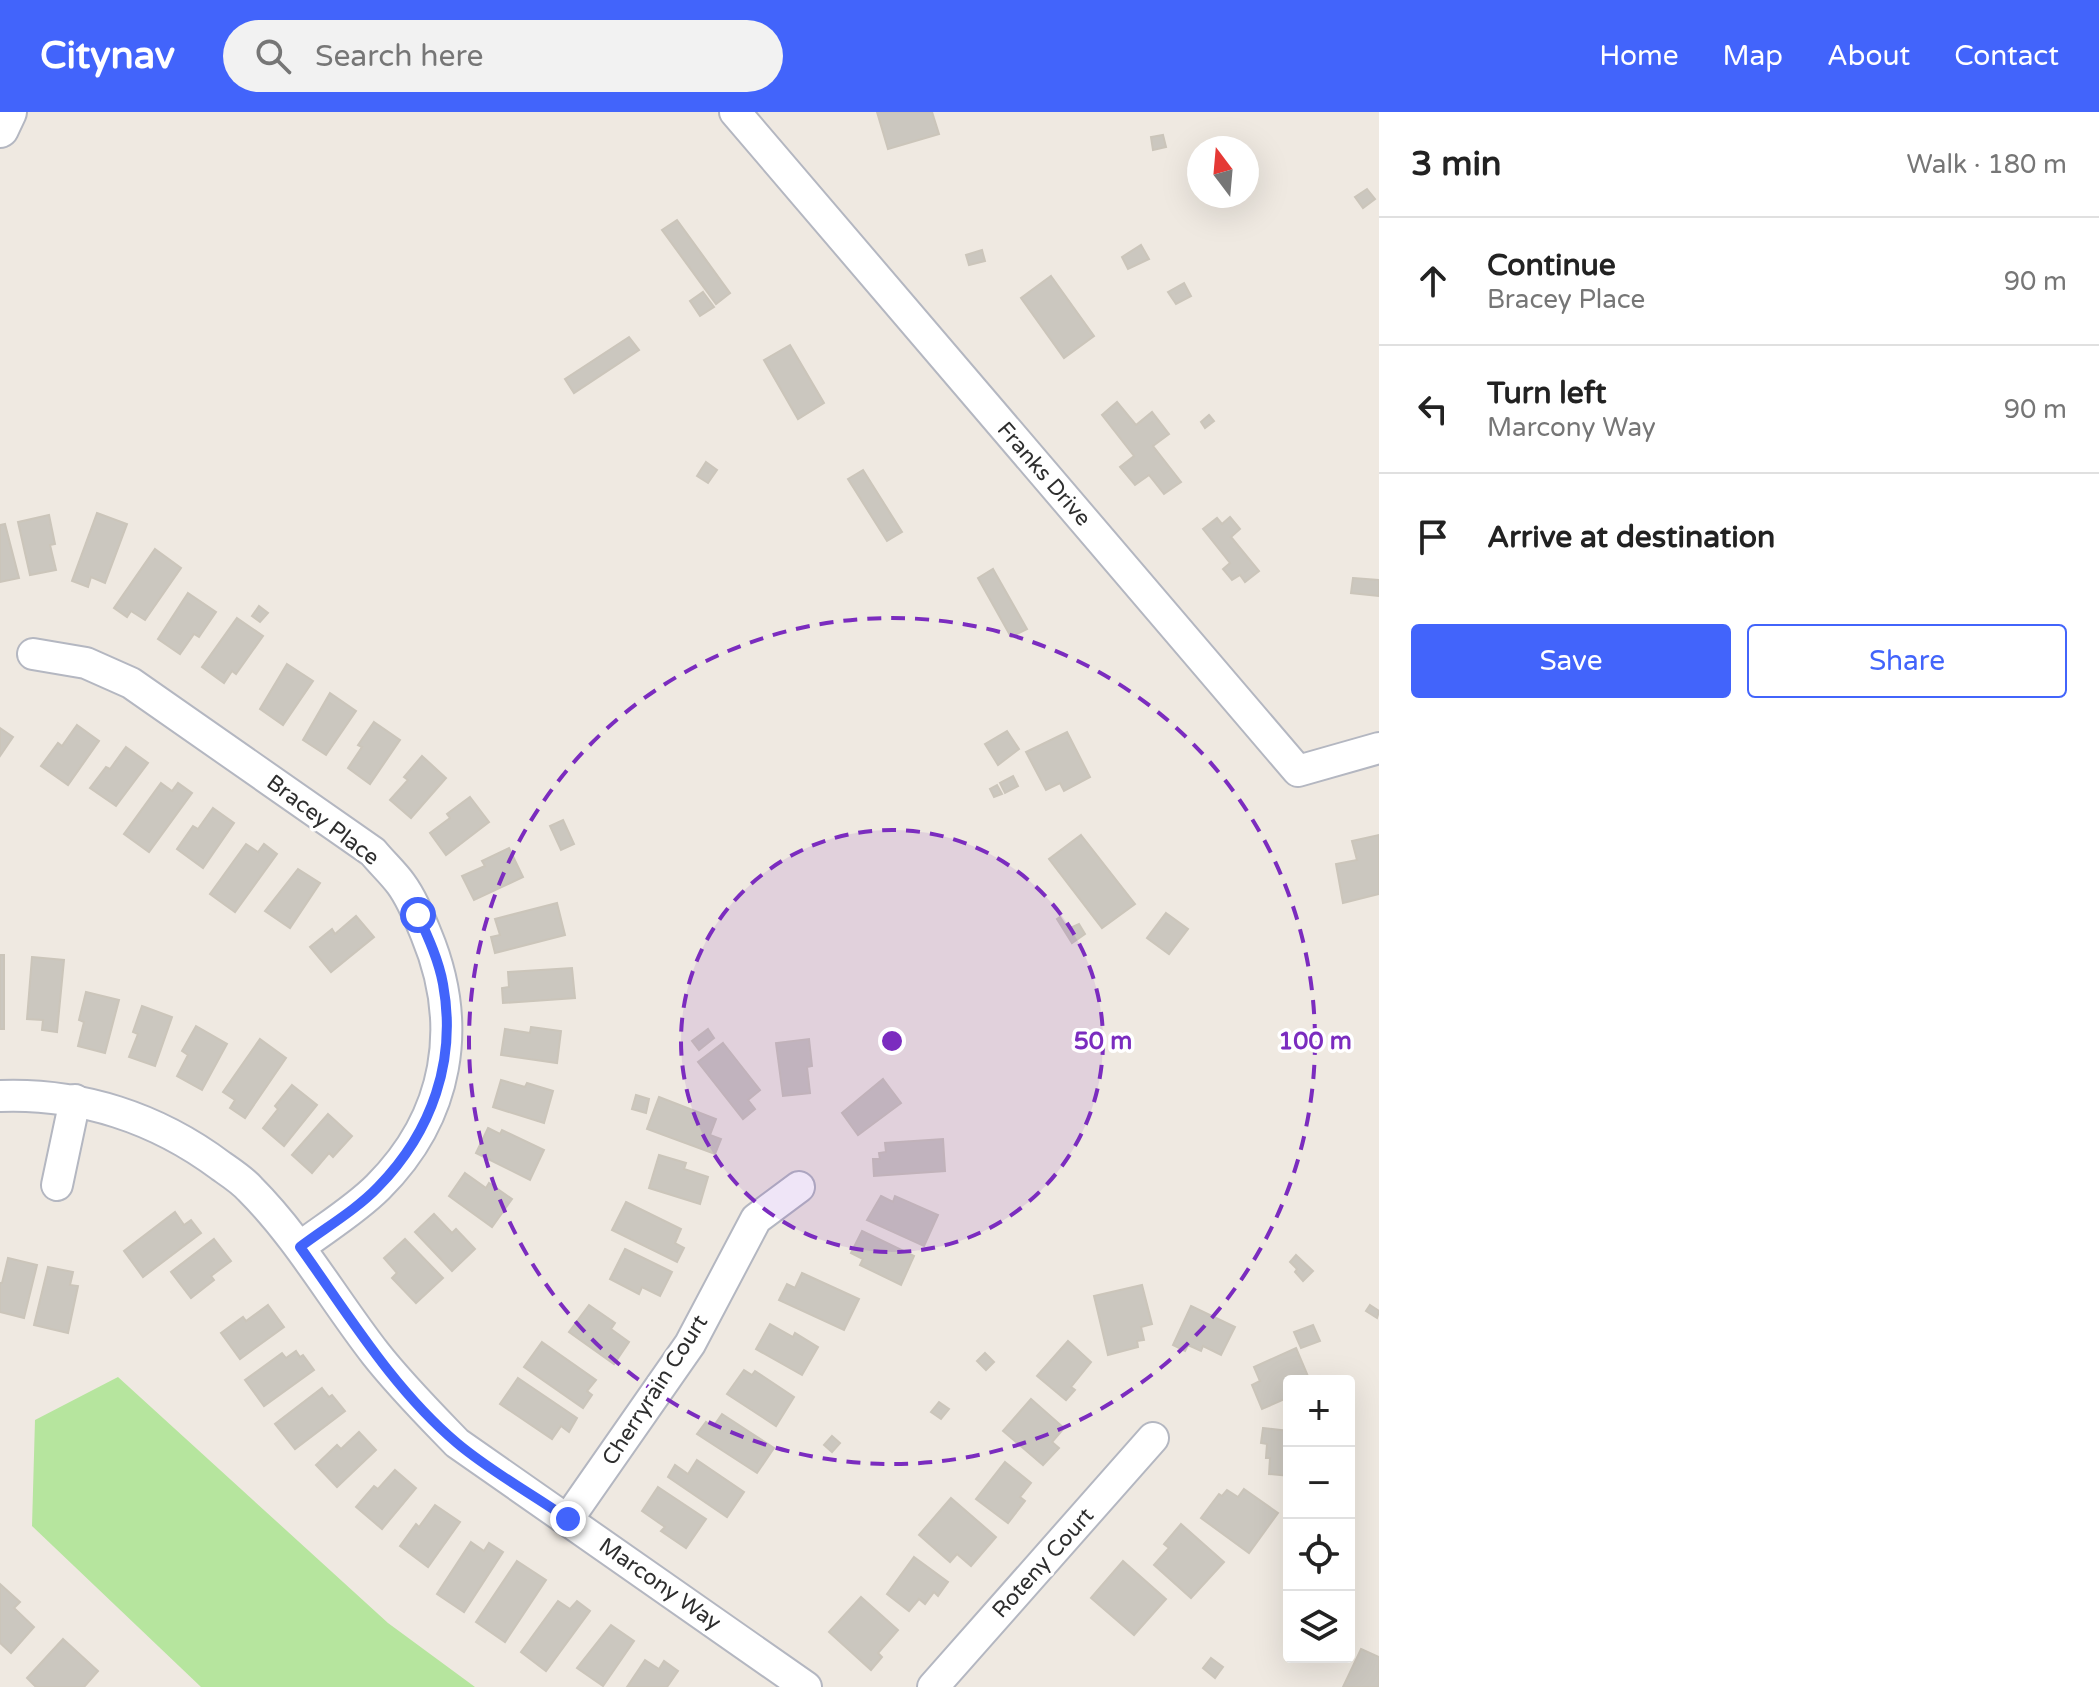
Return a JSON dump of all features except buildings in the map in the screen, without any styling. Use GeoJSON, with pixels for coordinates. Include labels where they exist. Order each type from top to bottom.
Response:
{"type":"FeatureCollection","features":[{"type":"Feature","properties":{"kind":"street"},"geometry":{"type":"LineString","coordinates":[[0,129],[8,112]]}},
{"type":"Feature","properties":{"kind":"street","name":"Franks Drive"},"geometry":{"type":"LineString","coordinates":[[735,112],[1298,771],[1379,748]]}},
{"type":"Feature","properties":{"kind":"street","name":"Bracey Place"},"geometry":{"type":"LineString","coordinates":[[33,654],[86,663],[131,683],[373,852],[401,884],[418,915],[443,983],[447,1027],[445,1061],[436,1100],[412,1144],[377,1189],[300,1247]]}},
{"type":"Feature","properties":{"kind":"street","name":"Marcony Way"},"geometry":{"type":"LineString","coordinates":[[0,1096],[27,1095],[75,1100],[149,1122],[199,1150],[249,1187],[300,1247],[375,1353],[418,1404],[457,1443],[806,1687]]}},
{"type":"Feature","properties":{"kind":"street"},"geometry":{"type":"LineString","coordinates":[[57,1185],[75,1100]]}},
{"type":"Feature","properties":{"kind":"street","name":"Cherryrain Court"},"geometry":{"type":"LineString","coordinates":[[568,1519],[690,1344],[756,1219],[799,1187]]}},
{"type":"Feature","properties":{"kind":"street","name":"Roteny Court"},"geometry":{"type":"LineString","coordinates":[[933,1687],[1153,1438]]}},
{"type":"Feature","properties":{"kind":"green space"},"geometry":{"type":"Polygon","coordinates":[[[118,1377],[388,1623],[475,1687],[201,1687],[32,1526],[35,1420],[118,1377]]]}},
{"type":"Feature","properties":{"kind":"route"},"geometry":{"type":"LineString","coordinates":[[418,915],[443,983],[447,1027],[445,1061],[436,1100],[421,1132],[377,1189],[300,1247],[375,1353],[418,1404],[457,1443],[568,1519]]}}]}
